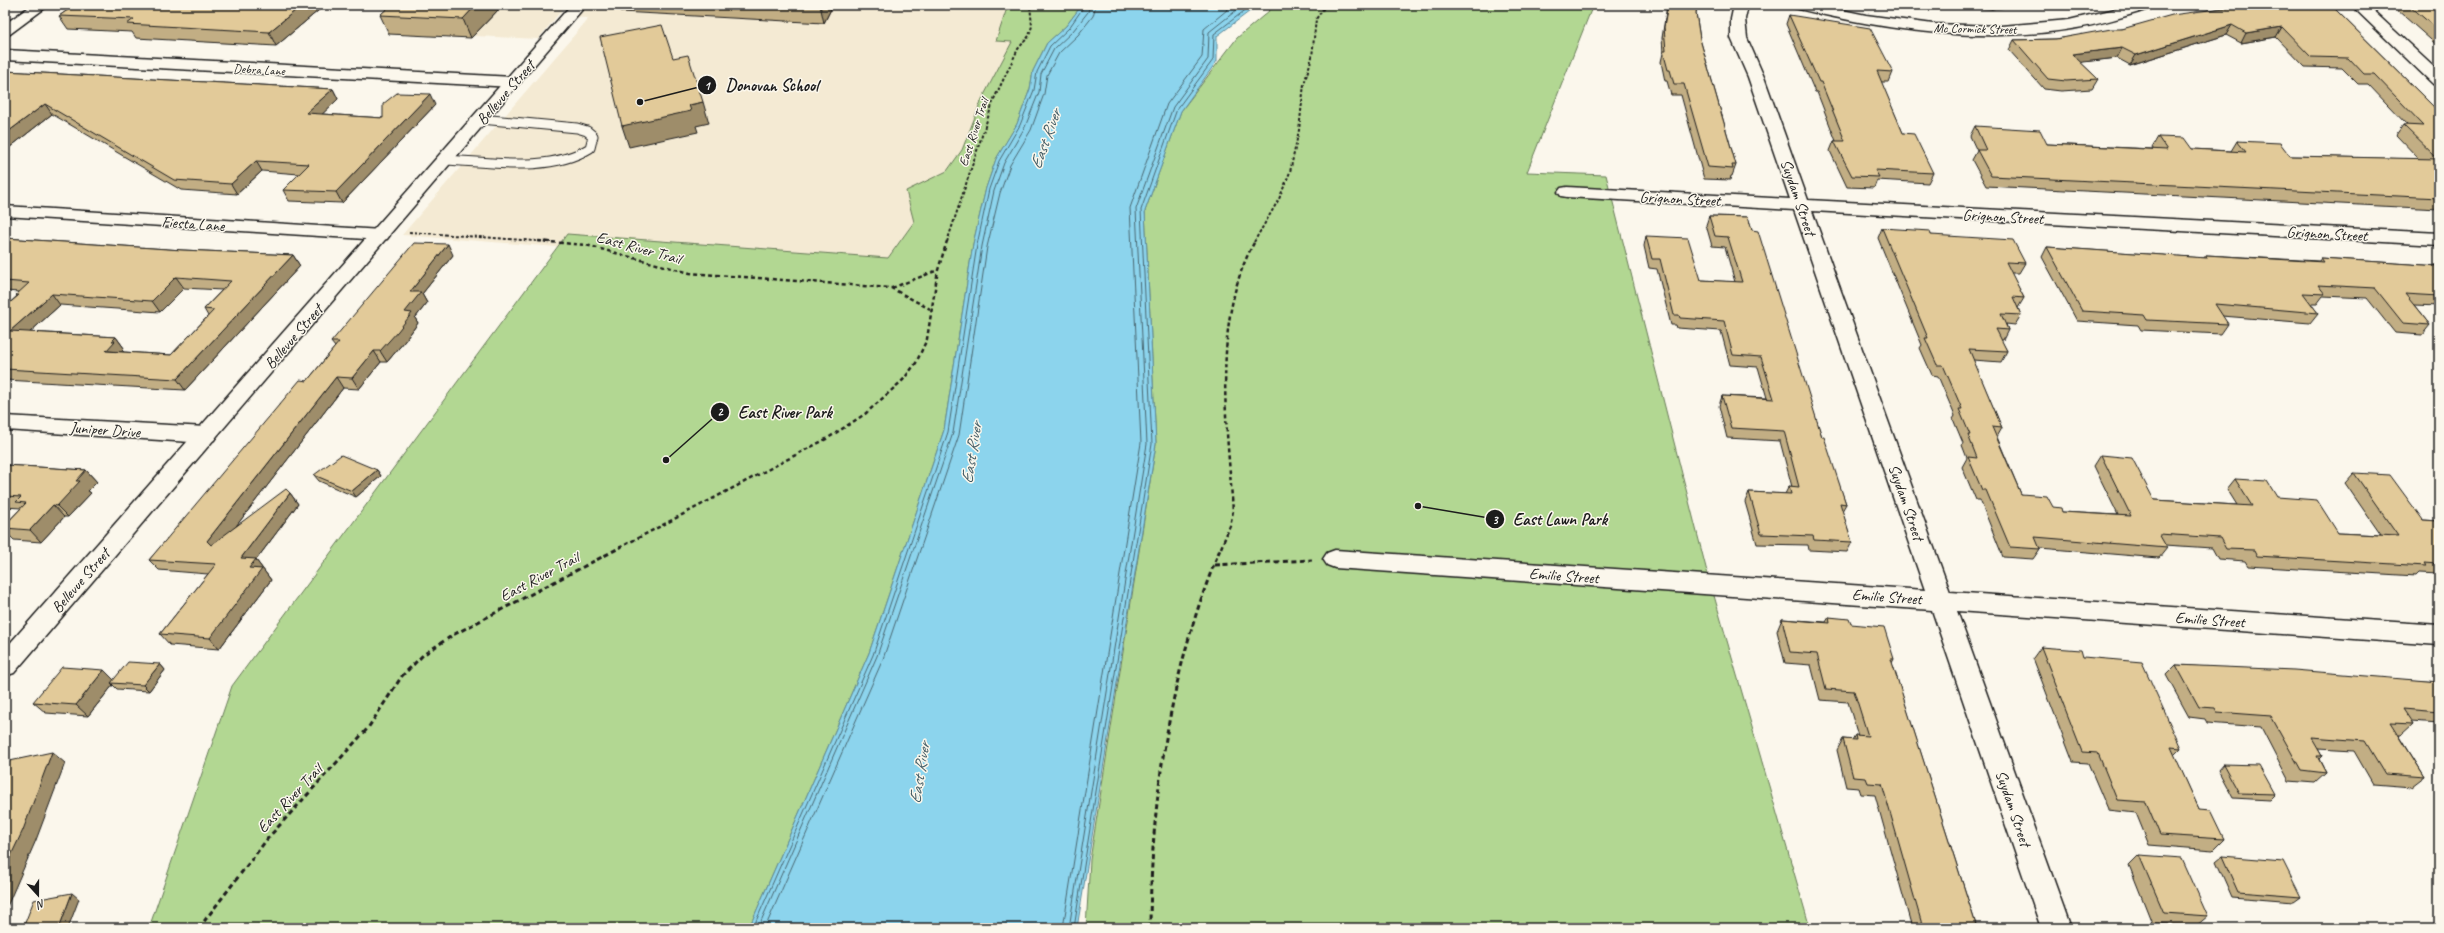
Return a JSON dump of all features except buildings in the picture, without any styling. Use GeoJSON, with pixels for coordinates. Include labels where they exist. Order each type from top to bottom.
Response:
{"type":"FeatureCollection","features":[{"type":"Feature","properties":{"kind":"street"},"geometry":{"type":"LineString","coordinates":[[5,30],[42,5]]}},
{"type":"Feature","properties":{"kind":"street","name":"Bellevue Street"},"geometry":{"type":"LineString","coordinates":[[5,666],[482,119],[579,5]]}},
{"type":"Feature","properties":{"kind":"street","name":"Suydam Street"},"geometry":{"type":"LineString","coordinates":[[1741,5],[1738,18],[1740,38],[1756,77],[1802,206],[2056,928]]}},
{"type":"Feature","properties":{"kind":"street","name":"Mc Cormick Street"},"geometry":{"type":"LineString","coordinates":[[1800,5],[1901,25],[2003,30],[2069,25],[2148,5]]}},
{"type":"Feature","properties":{"kind":"street"},"geometry":{"type":"LineString","coordinates":[[2358,5],[2439,81]]}},
{"type":"Feature","properties":{"kind":"street","name":"Debra Lane"},"geometry":{"type":"LineString","coordinates":[[5,55],[513,82]]}},
{"type":"Feature","properties":{"kind":"street","name":"Grignon Street"},"geometry":{"type":"LineString","coordinates":[[1567,192],[1802,206],[2439,239]]}},
{"type":"Feature","properties":{"kind":"street","name":"Fiesta Lane"},"geometry":{"type":"LineString","coordinates":[[5,211],[381,235]]}},
{"type":"Feature","properties":{"kind":"street","name":"Juniper Drive"},"geometry":{"type":"LineString","coordinates":[[5,423],[206,435]]}},
{"type":"Feature","properties":{"kind":"street","name":"Emilie Street"},"geometry":{"type":"LineString","coordinates":[[1334,559],[2439,635]]}},
{"type":"Feature","properties":{"kind":"lane"},"geometry":{"type":"LineString","coordinates":[[446,160],[557,162],[586,152],[592,147],[594,141],[590,133],[577,128],[482,119]]}},
{"type":"Feature","properties":{"kind":"path","name":"East River Trail"},"geometry":{"type":"LineString","coordinates":[[199,928],[268,838],[368,728],[402,676],[423,655],[453,635],[848,426],[887,396],[904,380],[916,363],[927,340],[930,309],[938,270],[994,99],[1018,49],[1029,36],[1032,26],[1030,5]]}},
{"type":"Feature","properties":{"kind":"path"},"geometry":{"type":"LineString","coordinates":[[1150,928],[1153,842],[1171,713],[1187,642],[1233,511],[1225,399],[1229,318],[1244,260],[1279,199],[1290,172],[1299,130],[1304,84],[1312,57],[1316,19],[1326,5]]}},
{"type":"Feature","properties":{"kind":"path","name":"East River Trail"},"geometry":{"type":"LineString","coordinates":[[381,235],[408,232],[571,243],[606,249],[647,263],[690,273],[891,288],[930,309]]}},
{"type":"Feature","properties":{"kind":"path","name":"East River Trail"},"geometry":{"type":"LineString","coordinates":[[891,288],[938,270]]}},
{"type":"Feature","properties":{"kind":"path"},"geometry":{"type":"LineString","coordinates":[[1215,565],[1334,559]]}},
{"type":"Feature","properties":{"kind":"shaded area"},"geometry":{"type":"Polygon","coordinates":[[[566,5],[538,39],[415,33],[438,10],[351,6],[566,5]]]}},
{"type":"Feature","properties":{"kind":"shaded area"},"geometry":{"type":"Polygon","coordinates":[[[579,5],[1008,5],[997,41],[1012,42],[982,99],[962,150],[947,171],[907,191],[914,222],[888,258],[567,234],[557,247],[402,235],[583,25],[588,18],[569,17],[579,5]]]}},
{"type":"Feature","properties":{"kind":"green space"},"geometry":{"type":"Polygon","coordinates":[[[1008,5],[1082,5],[1066,26],[1047,43],[1033,71],[1030,89],[1017,124],[996,159],[986,188],[973,244],[944,430],[869,653],[749,928],[149,928],[232,686],[567,234],[888,258],[914,222],[906,191],[947,171],[962,150],[982,99],[1012,42],[996,41],[1008,5]]]}},
{"type":"Feature","properties":{"kind":"green space"},"geometry":{"type":"Polygon","coordinates":[[[1276,5],[1593,5],[1527,172],[1606,175],[1706,568],[1810,928],[1086,928],[1090,860],[1156,444],[1145,211],[1181,111],[1237,38],[1276,5]]]}},
{"type":"Feature","properties":{"kind":"water","name":"East River"},"geometry":{"type":"Polygon","coordinates":[[[1082,5],[1258,5],[1217,36],[1217,61],[1181,111],[1145,211],[1156,444],[1077,928],[749,928],[869,653],[944,430],[973,244],[986,188],[996,159],[1017,124],[1030,89],[1033,71],[1047,43],[1066,26],[1082,5]]]}},
{"type":"Feature","properties":{"kind":"place","name":"Donovan School"},"geometry":{"type":"Point","coordinates":[640,102]}},
{"type":"Feature","properties":{"kind":"place","name":"East River Park"},"geometry":{"type":"Point","coordinates":[666,460]}},
{"type":"Feature","properties":{"kind":"place","name":"East Lawn Park"},"geometry":{"type":"Point","coordinates":[1418,506]}}]}
